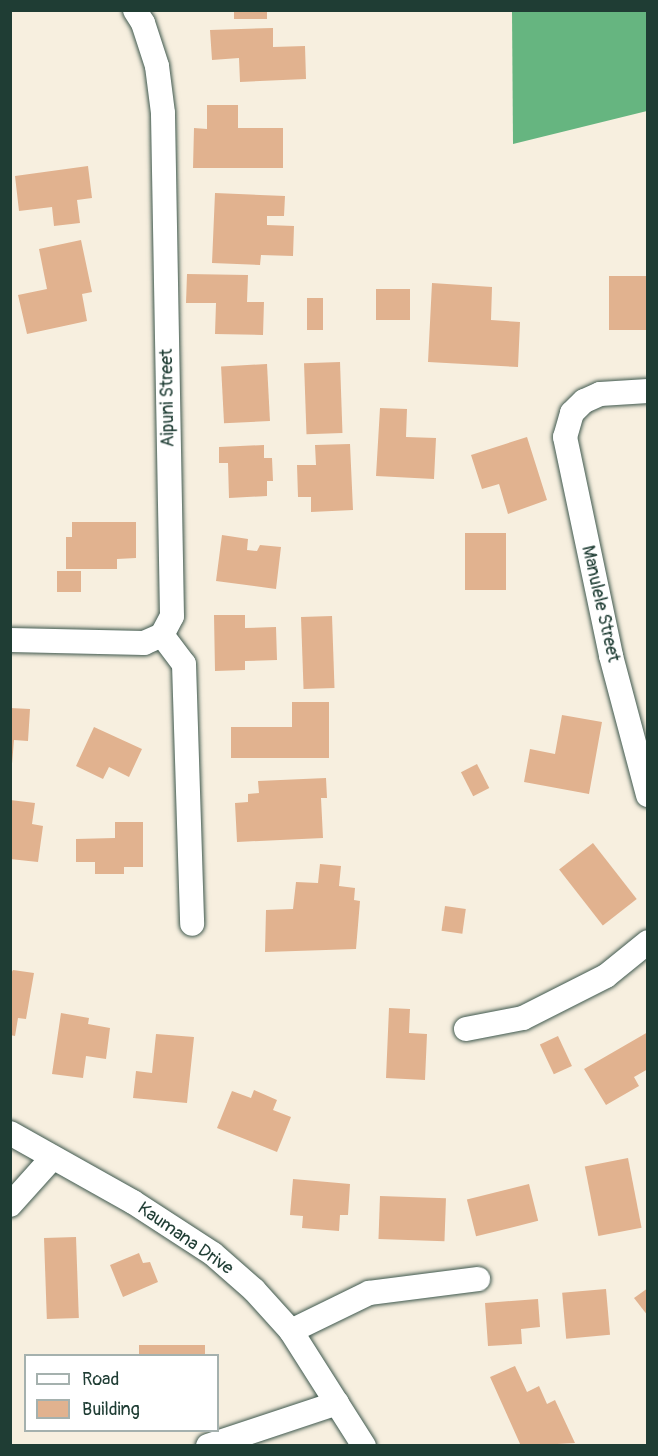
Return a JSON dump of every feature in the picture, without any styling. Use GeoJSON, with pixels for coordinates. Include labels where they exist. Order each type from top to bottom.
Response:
{"type":"FeatureCollection","features":[{"type":"Feature","properties":{"kind":"street","name":"Aipuni Street"},"geometry":{"type":"LineString","coordinates":[[135,10],[143,23],[157,66],[163,113],[172,616],[162,635]]}},
{"type":"Feature","properties":{"kind":"street","name":"Manulele Street"},"geometry":{"type":"LineString","coordinates":[[648,391],[600,394],[584,400],[572,413],[566,428],[565,446],[611,656],[648,795]]}},
{"type":"Feature","properties":{"kind":"street"},"geometry":{"type":"LineString","coordinates":[[10,640],[144,643],[162,635],[184,664],[192,924]]}},
{"type":"Feature","properties":{"kind":"street"},"geometry":{"type":"LineString","coordinates":[[466,1029],[523,1018],[606,976],[648,942]]}},
{"type":"Feature","properties":{"kind":"street","name":"Kaumana Drive"},"geometry":{"type":"LineString","coordinates":[[10,1133],[133,1202],[213,1254],[254,1290],[291,1331],[364,1446]]}},
{"type":"Feature","properties":{"kind":"street"},"geometry":{"type":"LineString","coordinates":[[10,1205],[53,1157]]}},
{"type":"Feature","properties":{"kind":"street"},"geometry":{"type":"LineString","coordinates":[[291,1331],[369,1293],[478,1279]]}},
{"type":"Feature","properties":{"kind":"street"},"geometry":{"type":"LineString","coordinates":[[208,1446],[337,1403]]}},
{"type":"Feature","properties":{"kind":"green space"},"geometry":{"type":"Polygon","coordinates":[[[512,11],[647,11],[647,111],[513,144],[512,11]]]}},
{"type":"Feature","properties":{"kind":"building"},"geometry":{"type":"Polygon","coordinates":[[[234,10],[267,10],[267,19],[234,19],[234,10]]]}},
{"type":"Feature","properties":{"kind":"building"},"geometry":{"type":"Polygon","coordinates":[[[273,28],[273,47],[305,46],[306,79],[240,82],[239,58],[212,60],[210,30],[273,28]]]}},
{"type":"Feature","properties":{"kind":"building"},"geometry":{"type":"Polygon","coordinates":[[[207,105],[238,105],[238,128],[283,128],[283,168],[193,168],[194,128],[207,129],[207,105]]]}},
{"type":"Feature","properties":{"kind":"building"},"geometry":{"type":"Polygon","coordinates":[[[88,166],[92,198],[77,200],[80,223],[54,226],[52,207],[19,211],[15,176],[88,166]]]}},
{"type":"Feature","properties":{"kind":"building"},"geometry":{"type":"Polygon","coordinates":[[[215,193],[285,196],[284,216],[267,216],[267,225],[294,226],[293,256],[261,255],[260,265],[212,263],[215,193]]]}},
{"type":"Feature","properties":{"kind":"building"},"geometry":{"type":"Polygon","coordinates":[[[81,240],[92,292],[82,294],[87,321],[27,334],[18,295],[47,289],[39,249],[81,240]]]}},
{"type":"Feature","properties":{"kind":"building"},"geometry":{"type":"Polygon","coordinates":[[[187,274],[248,275],[247,302],[264,302],[263,335],[215,334],[216,303],[186,303],[187,274]]]}},
{"type":"Feature","properties":{"kind":"building"},"geometry":{"type":"Polygon","coordinates":[[[609,276],[648,276],[648,330],[609,330],[609,276]]]}},
{"type":"Feature","properties":{"kind":"building"},"geometry":{"type":"Polygon","coordinates":[[[432,283],[492,287],[491,320],[520,322],[518,367],[428,362],[432,283]]]}},
{"type":"Feature","properties":{"kind":"building"},"geometry":{"type":"Polygon","coordinates":[[[376,289],[410,289],[410,320],[376,320],[376,289]]]}},
{"type":"Feature","properties":{"kind":"building"},"geometry":{"type":"Polygon","coordinates":[[[307,298],[323,298],[323,330],[307,330],[307,298]]]}},
{"type":"Feature","properties":{"kind":"building"},"geometry":{"type":"Polygon","coordinates":[[[340,362],[342,433],[306,434],[304,363],[340,362]]]}},
{"type":"Feature","properties":{"kind":"building"},"geometry":{"type":"Polygon","coordinates":[[[267,364],[270,421],[224,423],[221,366],[267,364]]]}},
{"type":"Feature","properties":{"kind":"building"},"geometry":{"type":"Polygon","coordinates":[[[380,408],[407,409],[406,437],[436,438],[434,479],[376,476],[380,408]]]}},
{"type":"Feature","properties":{"kind":"building"},"geometry":{"type":"Polygon","coordinates":[[[527,437],[547,500],[508,514],[499,484],[482,489],[471,455],[527,437]]]}},
{"type":"Feature","properties":{"kind":"building"},"geometry":{"type":"Polygon","coordinates":[[[350,444],[353,510],[311,512],[311,497],[298,497],[297,465],[316,465],[315,445],[350,444]]]}},
{"type":"Feature","properties":{"kind":"building"},"geometry":{"type":"Polygon","coordinates":[[[264,445],[264,458],[272,458],[273,481],[267,481],[267,496],[229,498],[228,463],[219,463],[219,447],[264,445]]]}},
{"type":"Feature","properties":{"kind":"building"},"geometry":{"type":"Polygon","coordinates":[[[72,522],[136,522],[136,558],[117,559],[117,569],[66,569],[66,537],[72,537],[72,522]]]}},
{"type":"Feature","properties":{"kind":"building"},"geometry":{"type":"Polygon","coordinates":[[[465,533],[506,533],[506,590],[465,590],[465,533]]]}},
{"type":"Feature","properties":{"kind":"building"},"geometry":{"type":"Polygon","coordinates":[[[222,535],[248,539],[247,550],[257,551],[260,545],[281,547],[276,589],[216,581],[222,535]]]}},
{"type":"Feature","properties":{"kind":"building"},"geometry":{"type":"Polygon","coordinates":[[[57,571],[81,571],[81,592],[57,592],[57,571]]]}},
{"type":"Feature","properties":{"kind":"building"},"geometry":{"type":"Polygon","coordinates":[[[214,615],[245,615],[245,628],[276,627],[277,660],[245,661],[245,670],[215,671],[214,615]]]}},
{"type":"Feature","properties":{"kind":"building"},"geometry":{"type":"Polygon","coordinates":[[[332,616],[335,688],[304,689],[301,617],[332,616]]]}},
{"type":"Feature","properties":{"kind":"building"},"geometry":{"type":"Polygon","coordinates":[[[292,702],[329,702],[329,758],[231,758],[231,727],[292,727],[292,702]]]}},
{"type":"Feature","properties":{"kind":"building"},"geometry":{"type":"Polygon","coordinates":[[[10,708],[30,709],[28,741],[14,740],[12,764],[10,708]]]}},
{"type":"Feature","properties":{"kind":"building"},"geometry":{"type":"Polygon","coordinates":[[[562,715],[602,722],[589,794],[524,782],[530,749],[555,754],[562,715]]]}},
{"type":"Feature","properties":{"kind":"building"},"geometry":{"type":"Polygon","coordinates":[[[94,727],[142,749],[129,777],[109,767],[103,779],[76,766],[94,727]]]}},
{"type":"Feature","properties":{"kind":"building"},"geometry":{"type":"Polygon","coordinates":[[[477,764],[489,788],[473,796],[461,772],[477,764]]]}},
{"type":"Feature","properties":{"kind":"building"},"geometry":{"type":"Polygon","coordinates":[[[326,778],[327,798],[321,798],[323,838],[237,842],[235,803],[248,802],[248,794],[259,793],[258,781],[326,778]]]}},
{"type":"Feature","properties":{"kind":"building"},"geometry":{"type":"Polygon","coordinates":[[[10,800],[35,803],[32,824],[43,826],[38,862],[10,859],[10,800]]]}},
{"type":"Feature","properties":{"kind":"building"},"geometry":{"type":"Polygon","coordinates":[[[115,822],[143,822],[143,867],[124,867],[124,874],[95,874],[95,862],[76,862],[76,839],[115,838],[115,822]]]}},
{"type":"Feature","properties":{"kind":"building"},"geometry":{"type":"Polygon","coordinates":[[[593,843],[637,899],[603,925],[559,869],[593,843]]]}},
{"type":"Feature","properties":{"kind":"building"},"geometry":{"type":"Polygon","coordinates":[[[320,864],[341,866],[339,886],[355,888],[354,900],[360,901],[356,949],[265,952],[266,910],[293,909],[296,882],[318,883],[320,864]]]}},
{"type":"Feature","properties":{"kind":"building"},"geometry":{"type":"Polygon","coordinates":[[[445,906],[466,909],[462,934],[442,931],[445,906]]]}},
{"type":"Feature","properties":{"kind":"building"},"geometry":{"type":"Polygon","coordinates":[[[13,970],[34,973],[26,1019],[18,1018],[15,1036],[10,1035],[10,975],[13,970]]]}},
{"type":"Feature","properties":{"kind":"building"},"geometry":{"type":"Polygon","coordinates":[[[389,1008],[410,1009],[409,1033],[427,1034],[425,1080],[386,1078],[389,1008]]]}},
{"type":"Feature","properties":{"kind":"building"},"geometry":{"type":"Polygon","coordinates":[[[61,1013],[89,1018],[88,1024],[110,1028],[106,1059],[86,1056],[83,1078],[52,1074],[61,1013]]]}},
{"type":"Feature","properties":{"kind":"building"},"geometry":{"type":"Polygon","coordinates":[[[648,1032],[648,1069],[634,1077],[639,1086],[606,1105],[584,1069],[648,1032]]]}},
{"type":"Feature","properties":{"kind":"building"},"geometry":{"type":"Polygon","coordinates":[[[156,1034],[194,1037],[187,1103],[133,1098],[136,1071],[152,1073],[156,1034]]]}},
{"type":"Feature","properties":{"kind":"building"},"geometry":{"type":"Polygon","coordinates":[[[558,1036],[572,1066],[554,1074],[540,1044],[558,1036]]]}},
{"type":"Feature","properties":{"kind":"building"},"geometry":{"type":"Polygon","coordinates":[[[254,1090],[277,1100],[273,1110],[291,1117],[277,1152],[217,1128],[232,1091],[251,1098],[254,1090]]]}},
{"type":"Feature","properties":{"kind":"building"},"geometry":{"type":"Polygon","coordinates":[[[628,1158],[642,1228],[598,1236],[585,1166],[628,1158]]]}},
{"type":"Feature","properties":{"kind":"building"},"geometry":{"type":"Polygon","coordinates":[[[293,1179],[350,1184],[348,1215],[340,1215],[339,1231],[302,1228],[303,1216],[290,1215],[293,1179]]]}},
{"type":"Feature","properties":{"kind":"building"},"geometry":{"type":"Polygon","coordinates":[[[529,1184],[538,1221],[476,1236],[467,1199],[529,1184]]]}},
{"type":"Feature","properties":{"kind":"building"},"geometry":{"type":"Polygon","coordinates":[[[380,1196],[446,1198],[444,1241],[378,1239],[380,1196]]]}},
{"type":"Feature","properties":{"kind":"building"},"geometry":{"type":"Polygon","coordinates":[[[76,1237],[79,1318],[47,1319],[44,1238],[76,1237]]]}},
{"type":"Feature","properties":{"kind":"building"},"geometry":{"type":"Polygon","coordinates":[[[139,1253],[143,1263],[150,1262],[158,1282],[123,1297],[110,1265],[139,1253]]]}},
{"type":"Feature","properties":{"kind":"building"},"geometry":{"type":"Polygon","coordinates":[[[648,1288],[648,1316],[634,1298],[648,1288]]]}},
{"type":"Feature","properties":{"kind":"building"},"geometry":{"type":"Polygon","coordinates":[[[606,1289],[610,1335],[566,1339],[562,1293],[606,1289]]]}},
{"type":"Feature","properties":{"kind":"building"},"geometry":{"type":"Polygon","coordinates":[[[538,1299],[540,1327],[521,1329],[522,1344],[488,1346],[485,1303],[538,1299]]]}},
{"type":"Feature","properties":{"kind":"building"},"geometry":{"type":"Polygon","coordinates":[[[139,1345],[205,1345],[205,1354],[139,1354],[139,1345]]]}},
{"type":"Feature","properties":{"kind":"building"},"geometry":{"type":"Polygon","coordinates":[[[515,1366],[527,1392],[539,1386],[547,1404],[555,1400],[575,1443],[521,1446],[490,1377],[515,1366]]]}}]}
